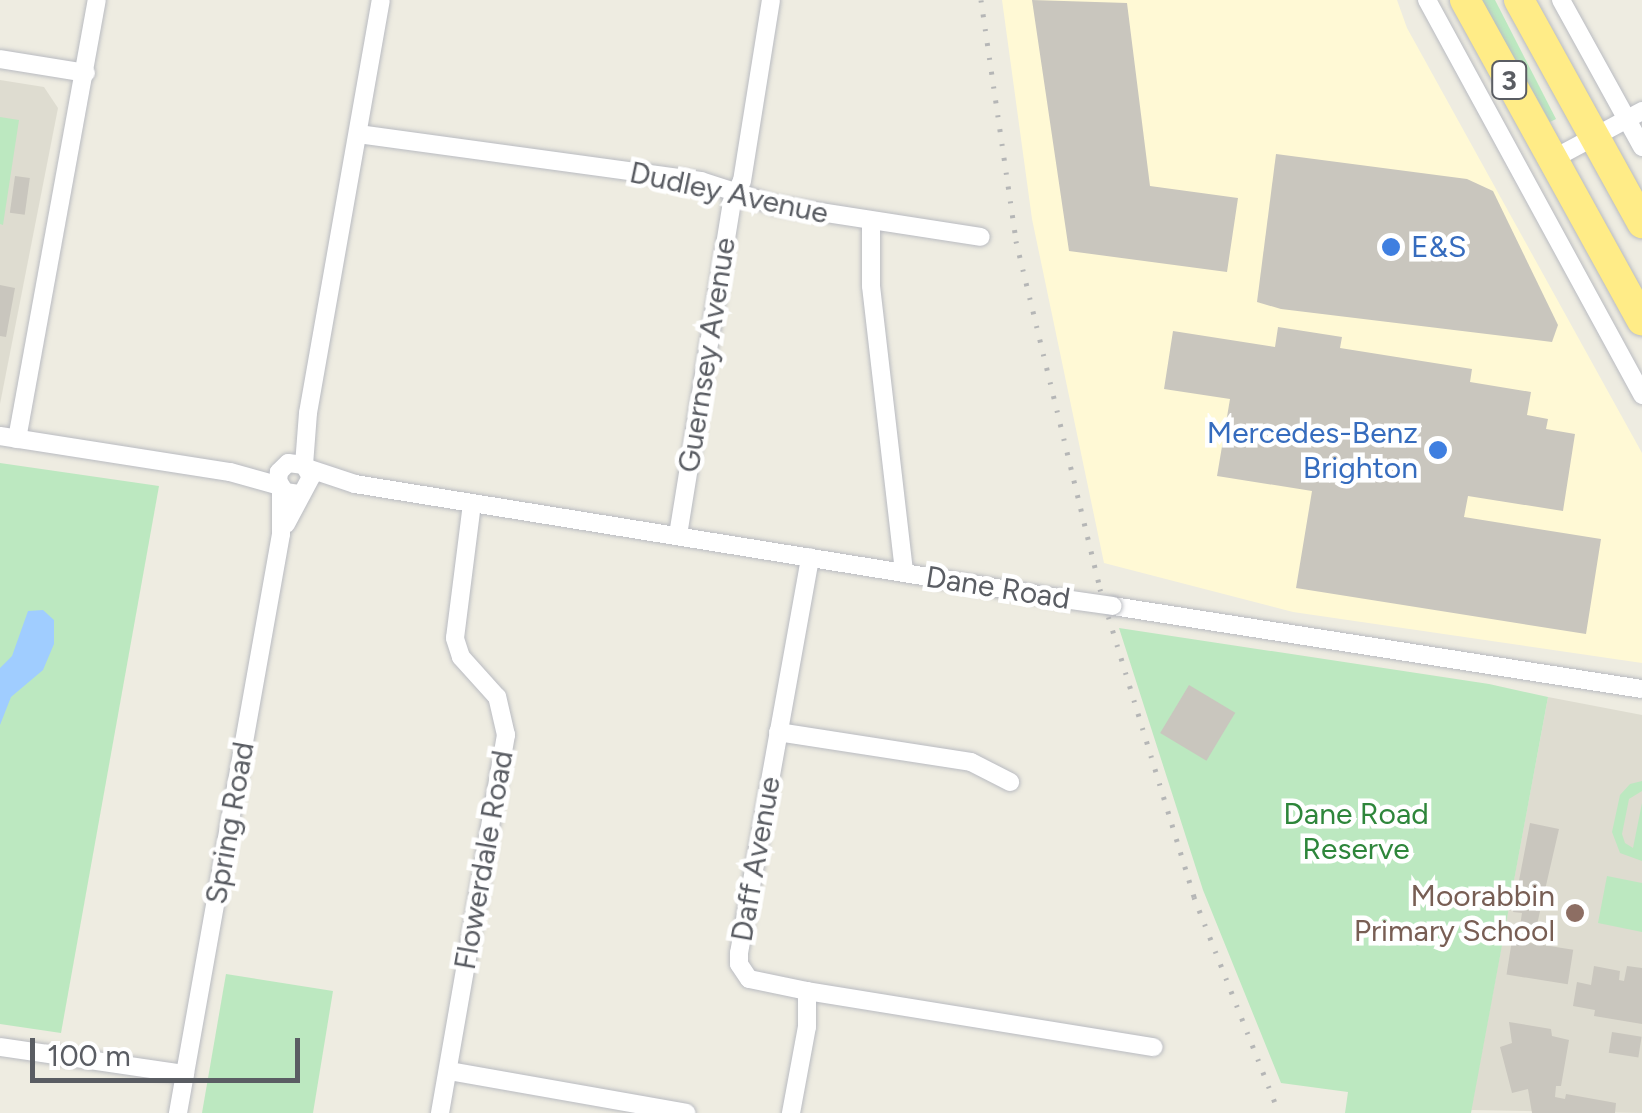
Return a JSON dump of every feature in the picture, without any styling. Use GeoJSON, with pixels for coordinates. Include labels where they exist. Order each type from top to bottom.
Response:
{"type":"FeatureCollection","features":[{"type":"Feature","properties":{"kind":"highway","name":"3"},"geometry":{"type":"LineString","coordinates":[[1465,0],[1642,320]]}},
{"type":"Feature","properties":{"kind":"highway","name":"3"},"geometry":{"type":"LineString","coordinates":[[1519,0],[1642,223]]}},
{"type":"Feature","properties":{"kind":"street"},"geometry":{"type":"LineString","coordinates":[[9,438],[86,73],[97,0]]}},
{"type":"Feature","properties":{"kind":"street","name":"Spring Road"},"geometry":{"type":"LineString","coordinates":[[178,1113],[381,0]]}},
{"type":"Feature","properties":{"kind":"street","name":"Guernsey Avenue"},"geometry":{"type":"LineString","coordinates":[[678,535],[771,0]]}},
{"type":"Feature","properties":{"kind":"street"},"geometry":{"type":"LineString","coordinates":[[1427,0],[1642,395]]}},
{"type":"Feature","properties":{"kind":"street"},"geometry":{"type":"LineString","coordinates":[[1561,0],[1634,115],[1642,147]]}},
{"type":"Feature","properties":{"kind":"street"},"geometry":{"type":"LineString","coordinates":[[0,59],[86,73]]}},
{"type":"Feature","properties":{"kind":"street"},"geometry":{"type":"LineString","coordinates":[[1553,160],[1634,115]]}},
{"type":"Feature","properties":{"kind":"street","name":"Dudley Avenue"},"geometry":{"type":"LineString","coordinates":[[358,134],[702,181],[774,205],[980,237]]}},
{"type":"Feature","properties":{"kind":"street"},"geometry":{"type":"LineString","coordinates":[[871,221],[871,286],[904,572]]}},
{"type":"Feature","properties":{"kind":"street","name":"Dane Road"},"geometry":{"type":"LineString","coordinates":[[9,438],[230,472],[355,484],[1642,689]]}},
{"type":"Feature","properties":{"kind":"street","name":"Flowerdale Road"},"geometry":{"type":"LineString","coordinates":[[440,1113],[506,735],[496,697],[462,657],[454,638],[472,503]]}},
{"type":"Feature","properties":{"kind":"street","name":"Daff Avenue"},"geometry":{"type":"LineString","coordinates":[[810,558],[740,964],[756,983],[1154,1048]]}},
{"type":"Feature","properties":{"kind":"street"},"geometry":{"type":"LineString","coordinates":[[778,732],[971,762],[1010,782]]}},
{"type":"Feature","properties":{"kind":"street"},"geometry":{"type":"LineString","coordinates":[[791,1113],[807,1027],[807,991]]}},
{"type":"Feature","properties":{"kind":"street"},"geometry":{"type":"LineString","coordinates":[[0,1047],[185,1074]]}},
{"type":"Feature","properties":{"kind":"street"},"geometry":{"type":"LineString","coordinates":[[449,1071],[686,1113]]}},
{"type":"Feature","properties":{"kind":"shaded area"},"geometry":{"type":"Polygon","coordinates":[[[1002,0],[1397,0],[1407,28],[1642,453],[1642,663],[1293,612],[1104,563],[1032,219],[1002,0]]]}},
{"type":"Feature","properties":{"kind":"shaded area"},"geometry":{"type":"Polygon","coordinates":[[[0,80],[44,87],[58,108],[0,404],[0,80]]]}},
{"type":"Feature","properties":{"kind":"shaded area","name":"Moorabbin Primary School"},"geometry":{"type":"Polygon","coordinates":[[[1548,697],[1642,715],[1642,1113],[1471,1110],[1548,697]]]}},
{"type":"Feature","properties":{"kind":"green space"},"geometry":{"type":"Polygon","coordinates":[[[1481,0],[1495,0],[1556,119],[1550,122],[1481,0]]]}},
{"type":"Feature","properties":{"kind":"green space"},"geometry":{"type":"Polygon","coordinates":[[[0,117],[19,120],[3,225],[0,224],[0,117]]]}},
{"type":"Feature","properties":{"kind":"green space"},"geometry":{"type":"Polygon","coordinates":[[[0,463],[159,486],[61,1033],[0,1024],[0,463]]]}},
{"type":"Feature","properties":{"kind":"green space","name":"Dane Road Reserve"},"geometry":{"type":"Polygon","coordinates":[[[1119,628],[1489,684],[1548,697],[1471,1113],[1345,1113],[1348,1092],[1281,1083],[1203,890],[1119,628]]]}},
{"type":"Feature","properties":{"kind":"green space"},"geometry":{"type":"Polygon","coordinates":[[[1642,781],[1642,791],[1629,799],[1622,834],[1625,843],[1633,848],[1642,803],[1642,861],[1620,853],[1612,832],[1620,795],[1630,784],[1642,781]]]}},
{"type":"Feature","properties":{"kind":"green space"},"geometry":{"type":"Polygon","coordinates":[[[1607,876],[1642,883],[1642,932],[1598,923],[1607,876]]]}},
{"type":"Feature","properties":{"kind":"green space"},"geometry":{"type":"Polygon","coordinates":[[[226,974],[333,991],[313,1113],[202,1113],[226,974]]]}},
{"type":"Feature","properties":{"kind":"water"},"geometry":{"type":"Polygon","coordinates":[[[43,610],[54,620],[54,644],[43,670],[11,697],[0,725],[0,668],[12,656],[28,611],[43,610]]]}},
{"type":"Feature","properties":{"kind":"building"},"geometry":{"type":"Polygon","coordinates":[[[1032,0],[1127,3],[1150,186],[1238,198],[1227,272],[1069,251],[1032,0]]]}},
{"type":"Feature","properties":{"kind":"building"},"geometry":{"type":"Polygon","coordinates":[[[1276,154],[1467,179],[1493,191],[1558,325],[1552,342],[1281,309],[1257,302],[1276,154]]]}},
{"type":"Feature","properties":{"kind":"building"},"geometry":{"type":"Polygon","coordinates":[[[15,176],[30,178],[25,215],[10,213],[15,176]]]}},
{"type":"Feature","properties":{"kind":"building"},"geometry":{"type":"Polygon","coordinates":[[[0,285],[15,288],[6,337],[0,336],[0,285]]]}},
{"type":"Feature","properties":{"kind":"building"},"geometry":{"type":"Polygon","coordinates":[[[1278,327],[1342,337],[1340,348],[1472,369],[1470,382],[1531,392],[1527,415],[1548,419],[1546,429],[1575,434],[1563,511],[1468,496],[1464,517],[1601,539],[1586,634],[1296,588],[1312,491],[1217,476],[1230,399],[1164,389],[1173,331],[1275,347],[1278,327]]]}},
{"type":"Feature","properties":{"kind":"building"},"geometry":{"type":"Polygon","coordinates":[[[1189,685],[1235,713],[1206,761],[1160,733],[1189,685]]]}},
{"type":"Feature","properties":{"kind":"building"},"geometry":{"type":"Polygon","coordinates":[[[1530,823],[1559,829],[1536,929],[1520,926],[1522,913],[1513,912],[1530,823]]]}},
{"type":"Feature","properties":{"kind":"building"},"geometry":{"type":"Polygon","coordinates":[[[1512,940],[1573,950],[1568,984],[1507,975],[1512,940]]]}},
{"type":"Feature","properties":{"kind":"building"},"geometry":{"type":"Polygon","coordinates":[[[1594,966],[1620,971],[1619,980],[1624,981],[1627,966],[1642,968],[1642,1024],[1594,1016],[1595,1010],[1573,1006],[1577,982],[1591,985],[1594,966]]]}},
{"type":"Feature","properties":{"kind":"building"},"geometry":{"type":"Polygon","coordinates":[[[1509,1022],[1551,1029],[1552,1036],[1569,1040],[1561,1086],[1556,1086],[1555,1097],[1565,1099],[1566,1094],[1616,1103],[1615,1113],[1532,1113],[1528,1089],[1512,1093],[1500,1047],[1512,1043],[1509,1022]]]}},
{"type":"Feature","properties":{"kind":"building"},"geometry":{"type":"Polygon","coordinates":[[[1612,1032],[1642,1037],[1638,1057],[1609,1053],[1612,1032]]]}},
{"type":"Feature","properties":{"kind":"railway"},"geometry":{"type":"LineString","coordinates":[[981,0],[1016,241],[1100,589],[1194,897],[1279,1113]]}},
{"type":"Feature","properties":{"kind":"place","name":"E&S"},"geometry":{"type":"Point","coordinates":[1391,247]}},
{"type":"Feature","properties":{"kind":"place","name":"Mercedes-Benz Brighton"},"geometry":{"type":"Point","coordinates":[1438,450]}},
{"type":"Feature","properties":{"kind":"place","name":"Moorabbin Primary School"},"geometry":{"type":"Point","coordinates":[1575,913]}}]}
